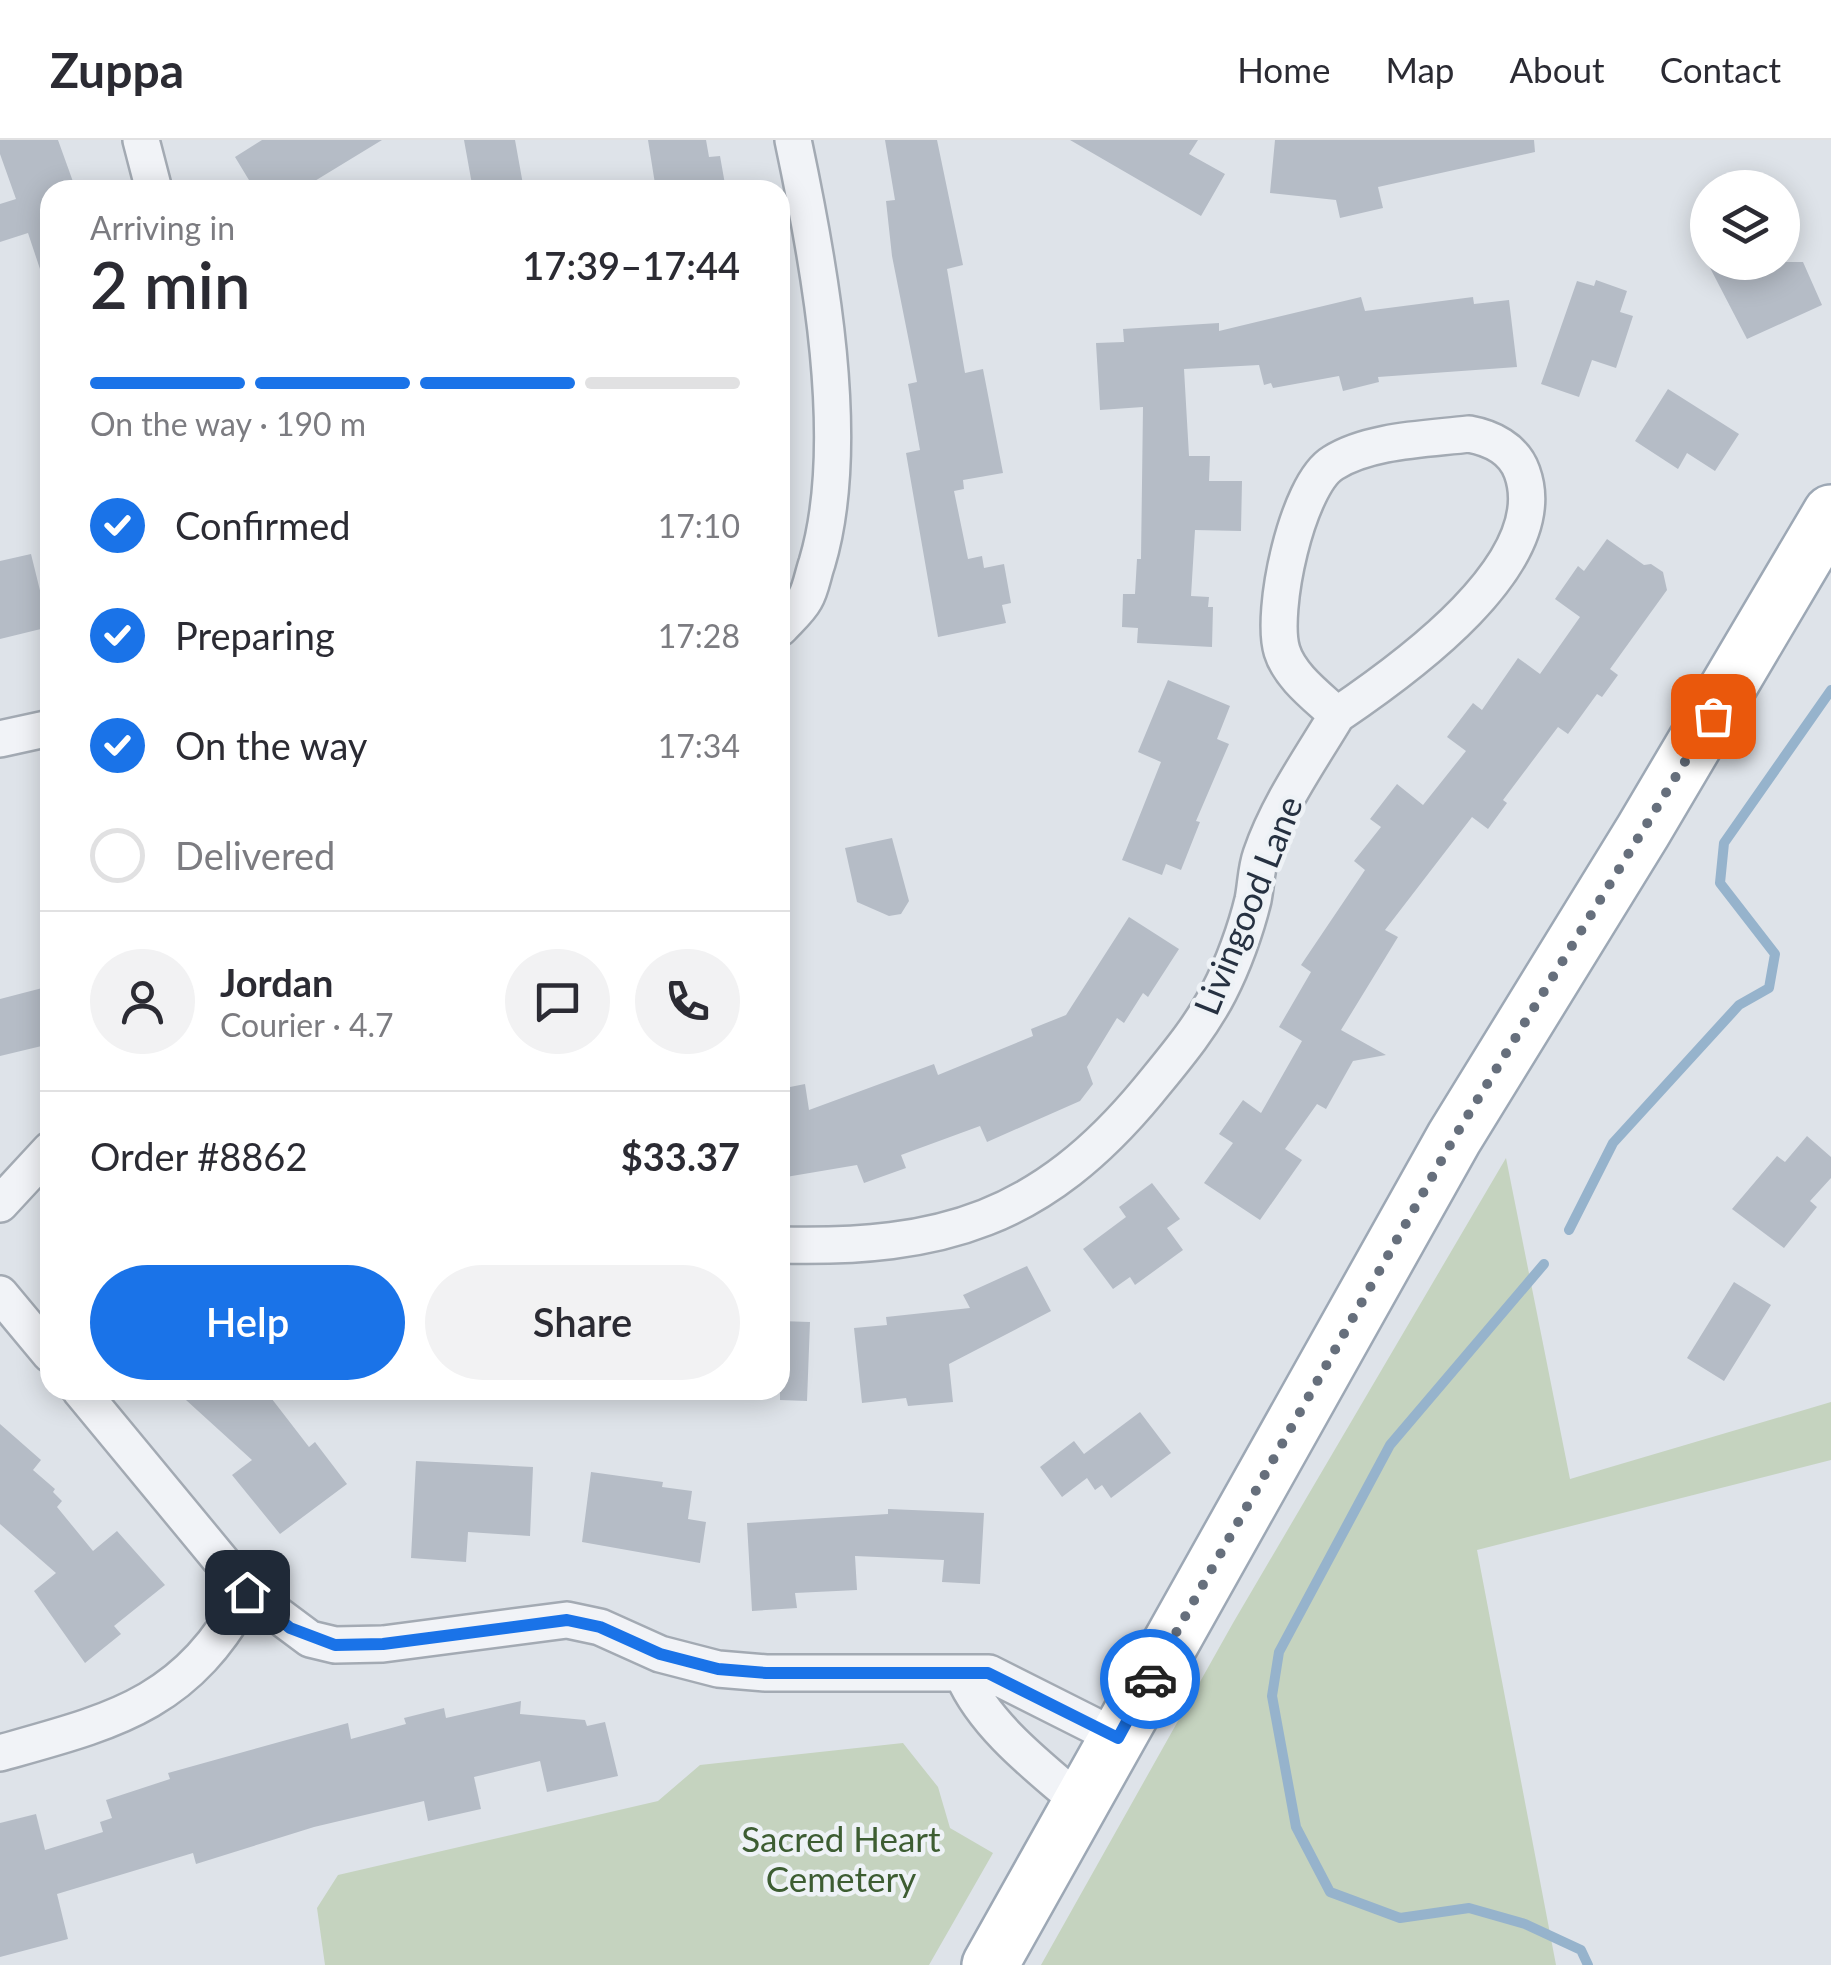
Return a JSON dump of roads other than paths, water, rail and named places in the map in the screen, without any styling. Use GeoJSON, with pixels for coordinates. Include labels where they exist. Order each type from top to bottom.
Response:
{"type":"FeatureCollection","features":[{"type":"Feature","properties":{"kind":"main road"},"geometry":{"type":"LineString","coordinates":[[990,1965],[1444,1154],[1653,816],[1831,512]]}},
{"type":"Feature","properties":{"kind":"street"},"geometry":{"type":"LineString","coordinates":[[142,140],[152,180]]}},
{"type":"Feature","properties":{"kind":"street"},"geometry":{"type":"LineString","coordinates":[[790,616],[806,598],[825,536],[833,485],[834,428],[793,140]]}},
{"type":"Feature","properties":{"kind":"street","name":"Livingood Lane"},"geometry":{"type":"LineString","coordinates":[[790,1245],[881,1243],[978,1223],[1046,1188],[1108,1139],[1192,1038],[1220,990],[1252,902],[1267,841],[1337,715],[1383,684],[1448,626],[1481,594],[1522,537],[1526,485],[1518,462],[1491,438],[1468,434],[1416,440],[1353,454],[1322,471],[1309,492],[1279,595],[1276,627],[1283,656],[1302,682],[1337,715]]}},
{"type":"Feature","properties":{"kind":"street"},"geometry":{"type":"LineString","coordinates":[[0,739],[40,730]]}},
{"type":"Feature","properties":{"kind":"street"},"geometry":{"type":"LineString","coordinates":[[0,1204],[40,1161]]}},
{"type":"Feature","properties":{"kind":"street"},"geometry":{"type":"LineString","coordinates":[[0,1294],[40,1342]]}},
{"type":"Feature","properties":{"kind":"street"},"geometry":{"type":"LineString","coordinates":[[88,1400],[247,1592],[290,1628],[335,1645],[383,1644],[567,1620],[600,1627],[660,1654],[718,1669],[988,1673],[1005,1678],[1118,1738]]}},
{"type":"Feature","properties":{"kind":"street"},"geometry":{"type":"LineString","coordinates":[[0,1753],[100,1726],[165,1692],[224,1631],[247,1592]]}},
{"type":"Feature","properties":{"kind":"street"},"geometry":{"type":"LineString","coordinates":[[963,1675],[972,1697],[1081,1804]]}},
{"type":"Feature","properties":{"kind":"waterway"},"geometry":{"type":"LineString","coordinates":[[1569,1230],[1613,1143],[1739,1005],[1769,988],[1775,954],[1720,883],[1724,843],[1831,690]]}},
{"type":"Feature","properties":{"kind":"waterway"},"geometry":{"type":"LineString","coordinates":[[1544,1264],[1390,1445],[1279,1652],[1272,1696],[1296,1827],[1330,1892],[1400,1918],[1469,1908],[1525,1924],[1581,1950],[1588,1965]]}},
{"type":"Feature","properties":{"kind":"park label","name":"Sacred Heart Cemetery"},"geometry":{"type":"Point","coordinates":[841,1858]}}]}
